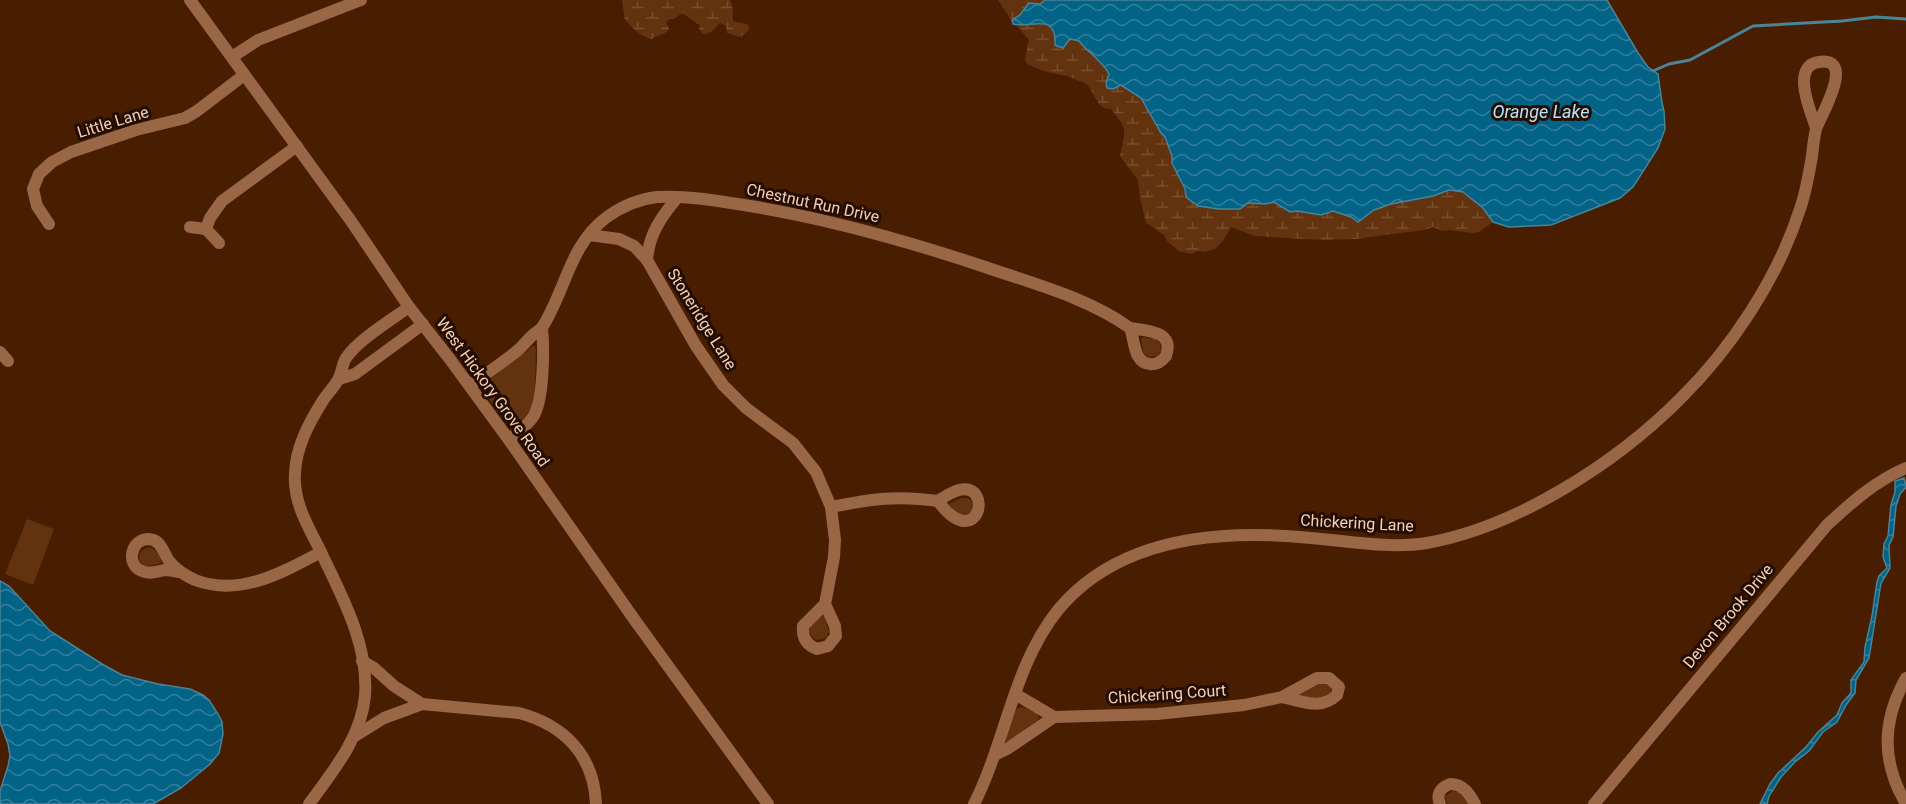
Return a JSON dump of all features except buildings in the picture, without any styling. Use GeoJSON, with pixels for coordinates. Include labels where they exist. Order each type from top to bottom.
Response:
{"type":"FeatureCollection","features":[{"type":"Feature","properties":{"kind":"street","name":"West Hickory Grove Road"},"geometry":{"type":"LineString","coordinates":[[190,0],[351,220],[409,307],[470,386],[768,804]]}},
{"type":"Feature","properties":{"kind":"street"},"geometry":{"type":"LineString","coordinates":[[232,57],[258,40],[361,0]]}},
{"type":"Feature","properties":{"kind":"street","name":"Chickering Lane"},"geometry":{"type":"LineString","coordinates":[[974,804],[986,781],[1015,694],[1035,644],[1065,602],[1095,575],[1133,555],[1183,541],[1248,534],[1379,544],[1426,543],[1471,532],[1510,518],[1566,487],[1648,429],[1682,398],[1721,353],[1772,274],[1799,212],[1808,179],[1816,128],[1832,94],[1836,77],[1833,66],[1824,62],[1815,63],[1805,74],[1805,95],[1816,128]]}},
{"type":"Feature","properties":{"kind":"street","name":"Little Lane"},"geometry":{"type":"LineString","coordinates":[[49,224],[37,206],[33,189],[39,174],[52,162],[71,152],[136,130],[185,118],[244,75]]}},
{"type":"Feature","properties":{"kind":"street"},"geometry":{"type":"LineString","coordinates":[[206,229],[210,218],[222,201],[297,146]]}},
{"type":"Feature","properties":{"kind":"street","name":"Chestnut Run Drive"},"geometry":{"type":"LineString","coordinates":[[470,386],[510,357],[542,328],[558,297],[569,265],[589,235],[607,217],[636,202],[657,197],[725,202],[786,212],[901,239],[1056,292],[1102,312],[1130,328]]}},
{"type":"Feature","properties":{"kind":"street","name":"Stoneridge Lane"},"geometry":{"type":"LineString","coordinates":[[647,260],[650,240],[656,226],[676,198]]}},
{"type":"Feature","properties":{"kind":"street"},"geometry":{"type":"LineString","coordinates":[[190,227],[206,229],[219,243]]}},
{"type":"Feature","properties":{"kind":"street","name":"Stoneridge Lane"},"geometry":{"type":"LineString","coordinates":[[589,235],[619,239],[634,246],[647,260],[696,346],[723,385],[746,408],[782,434],[802,453],[816,472],[831,507],[835,540],[825,604]]}},
{"type":"Feature","properties":{"kind":"street"},"geometry":{"type":"LineString","coordinates":[[309,804],[355,736],[365,696],[362,661],[349,610],[302,513],[296,494],[294,474],[296,459],[304,435],[322,402],[339,379],[345,359],[364,341],[409,307]]}},
{"type":"Feature","properties":{"kind":"street"},"geometry":{"type":"LineString","coordinates":[[339,379],[355,374],[423,324]]}},
{"type":"Feature","properties":{"kind":"street","name":"Chestnut Run Drive"},"geometry":{"type":"LineString","coordinates":[[509,440],[532,419],[538,405],[542,328]]}},
{"type":"Feature","properties":{"kind":"street","name":"Devon Brook Drive"},"geometry":{"type":"LineString","coordinates":[[1594,804],[1827,525],[1868,490],[1906,468]]}},
{"type":"Feature","properties":{"kind":"street"},"geometry":{"type":"LineString","coordinates":[[831,507],[872,498],[892,497],[938,501]]}},
{"type":"Feature","properties":{"kind":"street"},"geometry":{"type":"LineString","coordinates":[[178,572],[200,582],[215,585],[242,585],[265,579],[321,552]]}},
{"type":"Feature","properties":{"kind":"street"},"geometry":{"type":"LineString","coordinates":[[362,661],[422,704]]}},
{"type":"Feature","properties":{"kind":"street"},"geometry":{"type":"LineString","coordinates":[[1906,678],[1892,709],[1887,731],[1887,750],[1890,768],[1906,804]]}},
{"type":"Feature","properties":{"kind":"street"},"geometry":{"type":"LineString","coordinates":[[994,754],[1006,749],[1054,717],[1015,694]]}},
{"type":"Feature","properties":{"kind":"street","name":"Chickering Court"},"geometry":{"type":"LineString","coordinates":[[1054,717],[1158,714],[1282,697]]}},
{"type":"Feature","properties":{"kind":"street"},"geometry":{"type":"LineString","coordinates":[[355,736],[384,718],[422,704],[519,713],[554,727],[571,741],[587,765],[594,786],[596,804]]}},
{"type":"Feature","properties":{"kind":"street"},"geometry":{"type":"LineString","coordinates":[[1440,804],[1439,793],[1450,784],[1461,786],[1466,790],[1474,804]]}},
{"type":"Feature","properties":{"kind":"green space"},"geometry":{"type":"Polygon","coordinates":[[[622,0],[730,0],[733,21],[747,24],[750,29],[741,37],[727,33],[726,26],[720,23],[711,32],[703,34],[699,29],[700,25],[682,13],[674,19],[669,19],[666,23],[669,29],[667,32],[651,39],[636,31],[625,20],[622,0]]]}},
{"type":"Feature","properties":{"kind":"green space"},"geometry":{"type":"Polygon","coordinates":[[[998,0],[1045,0],[1040,4],[1029,3],[1012,21],[998,0]]]}},
{"type":"Feature","properties":{"kind":"green space"},"geometry":{"type":"Polygon","coordinates":[[[1031,23],[1050,27],[1054,34],[1055,45],[1077,40],[1109,74],[1106,86],[1113,89],[1121,84],[1141,98],[1165,137],[1172,156],[1172,163],[1188,199],[1198,206],[1240,209],[1248,203],[1274,202],[1290,212],[1321,215],[1333,210],[1358,222],[1374,210],[1391,204],[1433,196],[1449,190],[1463,192],[1483,208],[1493,222],[1479,232],[1473,233],[1442,231],[1433,227],[1355,239],[1322,240],[1255,236],[1231,227],[1215,249],[1197,251],[1192,254],[1179,251],[1167,241],[1164,235],[1146,223],[1138,180],[1120,156],[1124,129],[1111,109],[1099,104],[1087,84],[1027,64],[1025,59],[1029,40],[1017,26],[1031,23]]]}},
{"type":"Feature","properties":{"kind":"green space"},"geometry":{"type":"Polygon","coordinates":[[[1142,337],[1155,339],[1160,343],[1161,351],[1157,356],[1149,357],[1144,354],[1142,337]]]}},
{"type":"Feature","properties":{"kind":"green space"},"geometry":{"type":"Polygon","coordinates":[[[533,346],[536,350],[532,406],[523,419],[516,422],[508,420],[491,402],[487,386],[492,378],[533,346]]]}},
{"type":"Feature","properties":{"kind":"green space"},"geometry":{"type":"Polygon","coordinates":[[[961,498],[968,498],[972,502],[973,509],[967,516],[958,515],[949,504],[961,498]]]}},
{"type":"Feature","properties":{"kind":"green space"},"geometry":{"type":"Polygon","coordinates":[[[27,519],[54,529],[33,585],[5,574],[27,519]]]}},
{"type":"Feature","properties":{"kind":"green space"},"geometry":{"type":"Polygon","coordinates":[[[149,547],[158,553],[161,563],[145,567],[139,561],[140,553],[149,547]]]}},
{"type":"Feature","properties":{"kind":"green space"},"geometry":{"type":"Polygon","coordinates":[[[822,616],[829,631],[826,638],[816,640],[809,630],[812,624],[822,616]]]}},
{"type":"Feature","properties":{"kind":"green space"},"geometry":{"type":"Polygon","coordinates":[[[1324,683],[1331,685],[1332,692],[1321,700],[1298,695],[1298,692],[1312,685],[1324,683]]]}},
{"type":"Feature","properties":{"kind":"green space"},"geometry":{"type":"Polygon","coordinates":[[[1023,707],[1038,714],[1039,719],[1008,742],[1006,741],[1007,734],[1014,714],[1018,708],[1023,707]]]}},
{"type":"Feature","properties":{"kind":"green space"},"geometry":{"type":"Polygon","coordinates":[[[1453,791],[1459,792],[1469,804],[1447,804],[1445,796],[1453,791]]]}},
{"type":"Feature","properties":{"kind":"water","name":"Orange Lake"},"geometry":{"type":"Polygon","coordinates":[[[1045,0],[1607,0],[1638,53],[1648,67],[1658,74],[1665,129],[1658,148],[1633,187],[1620,198],[1551,225],[1509,227],[1493,222],[1483,208],[1463,192],[1449,190],[1433,196],[1391,204],[1374,210],[1358,222],[1333,211],[1321,215],[1290,212],[1274,202],[1248,203],[1240,209],[1198,206],[1186,197],[1185,189],[1172,163],[1172,156],[1165,137],[1141,98],[1121,85],[1113,89],[1107,88],[1106,82],[1109,74],[1079,41],[1070,39],[1063,48],[1055,45],[1052,28],[1047,25],[1013,24],[1012,20],[1020,15],[1029,3],[1040,4],[1045,0]]]}},
{"type":"Feature","properties":{"kind":"water"},"geometry":{"type":"Polygon","coordinates":[[[1904,478],[1906,487],[1900,494],[1896,506],[1893,537],[1889,545],[1890,568],[1881,583],[1869,658],[1856,680],[1855,693],[1837,722],[1823,732],[1809,751],[1781,777],[1769,796],[1767,804],[1760,804],[1778,773],[1837,715],[1842,703],[1851,693],[1851,680],[1864,662],[1877,582],[1879,576],[1887,568],[1883,557],[1884,544],[1888,536],[1895,481],[1904,478]]]}},
{"type":"Feature","properties":{"kind":"water"},"geometry":{"type":"Polygon","coordinates":[[[0,581],[9,586],[50,631],[102,664],[122,675],[190,689],[209,700],[222,722],[223,734],[219,753],[210,764],[181,788],[153,804],[0,804],[0,791],[10,756],[0,722],[0,581]]]}},
{"type":"Feature","properties":{"kind":"waterway"},"geometry":{"type":"LineString","coordinates":[[1653,71],[1669,64],[1690,60],[1753,26],[1876,17],[1906,19]]}}]}
